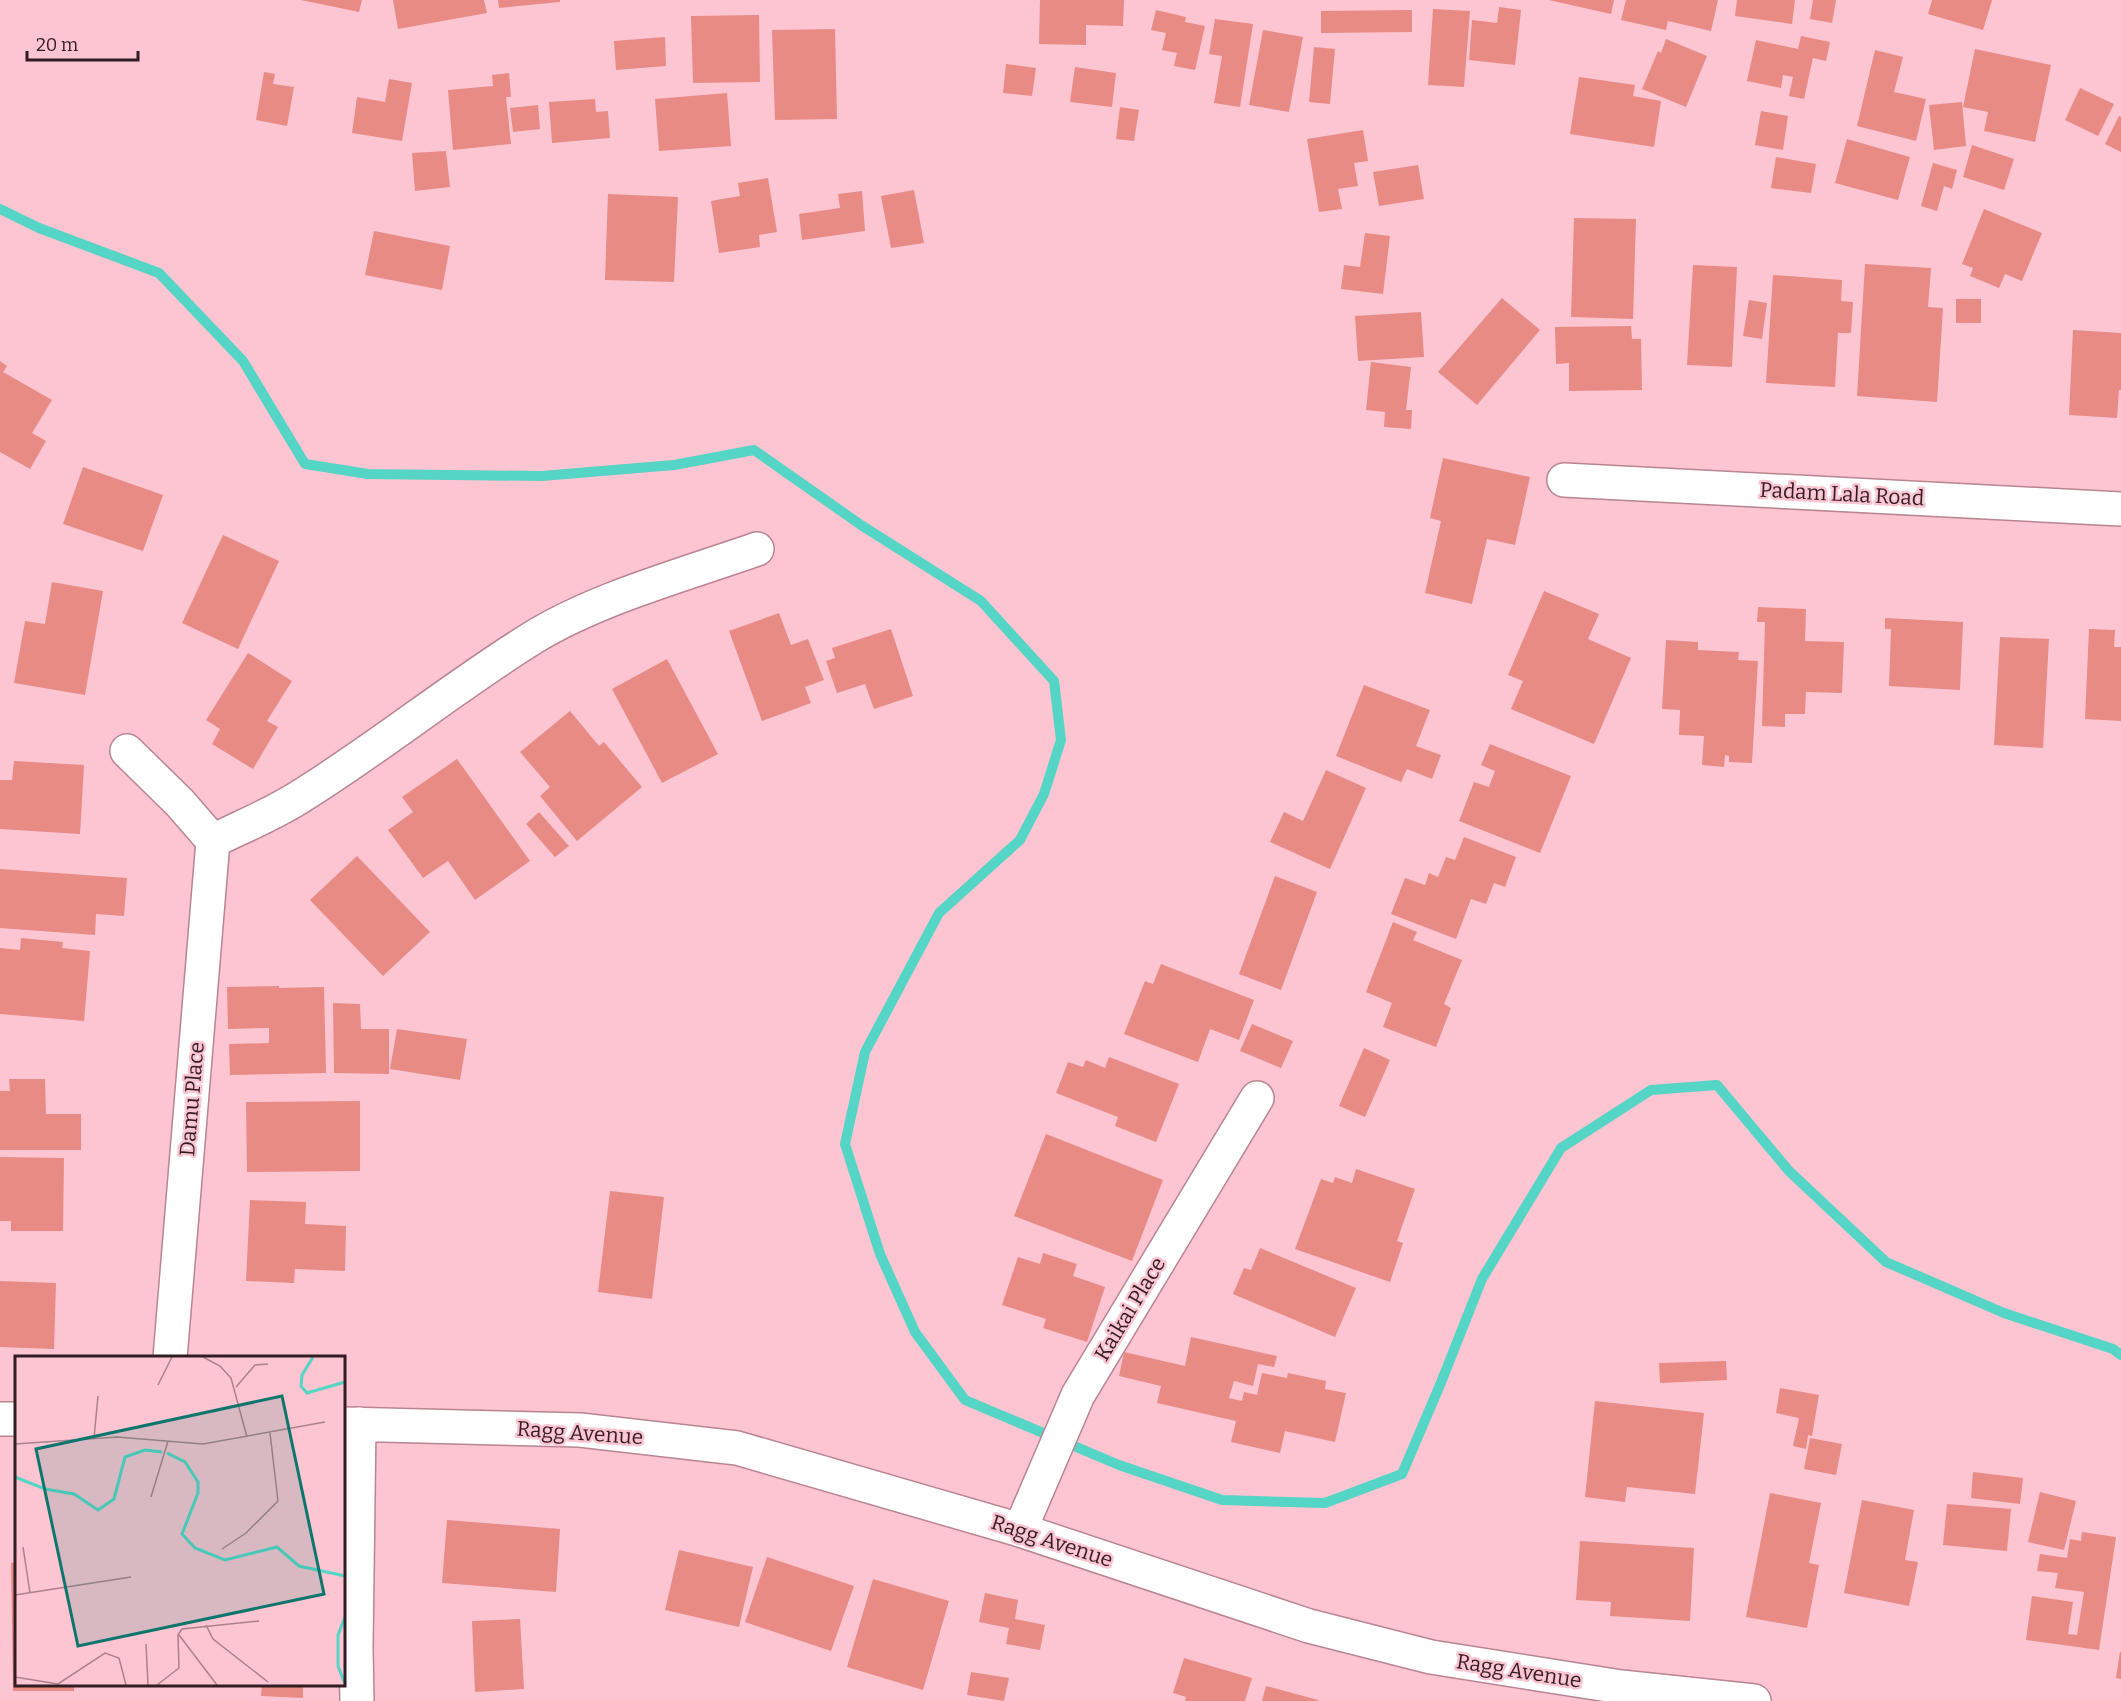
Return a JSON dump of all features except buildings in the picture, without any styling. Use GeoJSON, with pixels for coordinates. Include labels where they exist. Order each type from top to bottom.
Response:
{"type":"FeatureCollection","features":[{"type":"Feature","properties":{"kind":"street","name":"Padam Lala Road"},"geometry":{"type":"LineString","coordinates":[[1564,480],[2121,509]]}},
{"type":"Feature","properties":{"kind":"street"},"geometry":{"type":"LineString","coordinates":[[127,751],[180,803],[213,841],[297,799],[437,701],[536,636],[618,598],[757,549]]}},
{"type":"Feature","properties":{"kind":"street","name":"Damu Place"},"geometry":{"type":"LineString","coordinates":[[170,1356],[213,841]]}},
{"type":"Feature","properties":{"kind":"street","name":"Kaikai Place"},"geometry":{"type":"LineString","coordinates":[[1020,1530],[1078,1395],[1257,1098]]}},
{"type":"Feature","properties":{"kind":"street"},"geometry":{"type":"LineString","coordinates":[[351,1424],[357,1701]]}},
{"type":"Feature","properties":{"kind":"street","name":"Ragg Avenue"},"geometry":{"type":"LineString","coordinates":[[351,1424],[580,1430],[737,1448],[1020,1530],[1309,1626],[1431,1657],[1619,1694],[1754,1701]]}},
{"type":"Feature","properties":{"kind":"waterway"},"geometry":{"type":"LineString","coordinates":[[0,209],[39,228],[159,273],[243,361],[305,464],[368,474],[542,476],[674,465],[754,450],[861,525],[981,601],[1054,681],[1061,740],[1044,794],[1020,840],[939,913],[865,1052],[845,1144],[880,1254],[915,1332],[965,1400],[1119,1465],[1222,1500],[1325,1503],[1402,1474],[1482,1279],[1561,1148],[1651,1090],[1717,1085],[1789,1171],[1886,1262],[2004,1313],[2113,1349],[2121,1355]]}}]}
